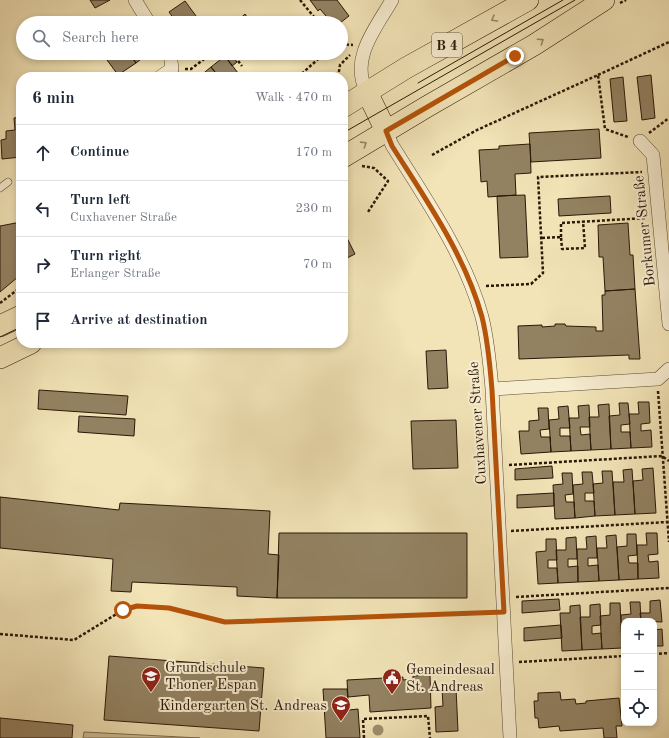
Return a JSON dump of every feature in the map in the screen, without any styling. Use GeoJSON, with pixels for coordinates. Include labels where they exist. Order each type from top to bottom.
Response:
{"type":"FeatureCollection","features":[{"type":"Feature","properties":{"kind":"main road","name":"B 4"},"geometry":{"type":"LineString","coordinates":[[348,104],[528,0]]}},
{"type":"Feature","properties":{"kind":"main road"},"geometry":{"type":"LineString","coordinates":[[350,161],[386,131],[534,46],[604,0]]}},
{"type":"Feature","properties":{"kind":"main road"},"geometry":{"type":"LineString","coordinates":[[367,92],[386,131]]}},
{"type":"Feature","properties":{"kind":"main road"},"geometry":{"type":"LineString","coordinates":[[0,326],[16,318]]}},
{"type":"Feature","properties":{"kind":"main road"},"geometry":{"type":"LineString","coordinates":[[0,358],[21,348]]}},
{"type":"Feature","properties":{"kind":"street"},"geometry":{"type":"LineString","coordinates":[[135,0],[145,16]]}},
{"type":"Feature","properties":{"kind":"street"},"geometry":{"type":"LineString","coordinates":[[367,92],[362,78],[361,62],[366,46],[392,0]]}},
{"type":"Feature","properties":{"kind":"street"},"geometry":{"type":"LineString","coordinates":[[168,72],[172,69],[171,60]]}},
{"type":"Feature","properties":{"kind":"street","name":"Cuxhavener Straße"},"geometry":{"type":"LineString","coordinates":[[386,131],[392,146],[444,229],[472,287],[482,318],[489,355],[492,390],[510,738]]}},
{"type":"Feature","properties":{"kind":"street","name":"Borkumer Straße"},"geometry":{"type":"LineString","coordinates":[[640,141],[652,155],[669,324]]}},
{"type":"Feature","properties":{"kind":"street"},"geometry":{"type":"LineString","coordinates":[[492,390],[658,379],[669,369]]}},
{"type":"Feature","properties":{"kind":"lane"},"geometry":{"type":"LineString","coordinates":[[0,188],[8,182]]}},
{"type":"Feature","properties":{"kind":"path"},"geometry":{"type":"LineString","coordinates":[[300,0],[313,16]]}},
{"type":"Feature","properties":{"kind":"path"},"geometry":{"type":"LineString","coordinates":[[432,155],[477,130],[669,42]]}},
{"type":"Feature","properties":{"kind":"path"},"geometry":{"type":"LineString","coordinates":[[172,69],[190,69],[202,60]]}},
{"type":"Feature","properties":{"kind":"path"},"geometry":{"type":"LineString","coordinates":[[237,60],[242,66]]}},
{"type":"Feature","properties":{"kind":"path"},"geometry":{"type":"LineString","coordinates":[[305,72],[318,60]]}},
{"type":"Feature","properties":{"kind":"path"},"geometry":{"type":"LineString","coordinates":[[598,75],[605,128],[640,141],[669,118]]}},
{"type":"Feature","properties":{"kind":"path"},"geometry":{"type":"LineString","coordinates":[[350,161],[374,168],[388,181],[368,212]]}},
{"type":"Feature","properties":{"kind":"path"},"geometry":{"type":"LineString","coordinates":[[472,287],[531,284],[543,273],[538,177],[654,171]]}},
{"type":"Feature","properties":{"kind":"path"},"geometry":{"type":"LineString","coordinates":[[583,221],[584,248],[562,249],[561,223],[583,221],[659,217]]}},
{"type":"Feature","properties":{"kind":"path"},"geometry":{"type":"LineString","coordinates":[[542,238],[561,237]]}},
{"type":"Feature","properties":{"kind":"path"},"geometry":{"type":"LineString","coordinates":[[0,303],[16,291]]}},
{"type":"Feature","properties":{"kind":"path"},"geometry":{"type":"LineString","coordinates":[[658,379],[669,542]]}},
{"type":"Feature","properties":{"kind":"path"},"geometry":{"type":"LineString","coordinates":[[497,465],[662,456],[669,461]]}},
{"type":"Feature","properties":{"kind":"path"},"geometry":{"type":"LineString","coordinates":[[500,532],[667,522]]}},
{"type":"Feature","properties":{"kind":"path"},"geometry":{"type":"LineString","coordinates":[[503,598],[669,588]]}},
{"type":"Feature","properties":{"kind":"path"},"geometry":{"type":"LineString","coordinates":[[0,634],[74,640],[123,610],[137,606],[169,608],[225,622],[504,612]]}},
{"type":"Feature","properties":{"kind":"path"},"geometry":{"type":"LineString","coordinates":[[657,654],[669,653]]}},
{"type":"Feature","properties":{"kind":"path"},"geometry":{"type":"LineString","coordinates":[[506,663],[621,656]]}},
{"type":"Feature","properties":{"kind":"path"},"geometry":{"type":"LineString","coordinates":[[364,738],[363,719],[428,716],[430,738]]}},
{"type":"Feature","properties":{"kind":"shaded area"},"geometry":{"type":"Polygon","coordinates":[[[84,732],[200,738],[83,738],[84,732]]]}},
{"type":"Feature","properties":{"kind":"building"},"geometry":{"type":"Polygon","coordinates":[[[90,0],[110,0],[95,8],[90,0]]]}},
{"type":"Feature","properties":{"kind":"building"},"geometry":{"type":"Polygon","coordinates":[[[310,0],[337,0],[349,16],[326,16],[320,9],[318,11],[310,0]]]}},
{"type":"Feature","properties":{"kind":"building"},"geometry":{"type":"Polygon","coordinates":[[[185,1],[196,16],[172,16],[169,12],[185,1]]]}},
{"type":"Feature","properties":{"kind":"building"},"geometry":{"type":"Polygon","coordinates":[[[107,60],[134,60],[136,63],[122,72],[116,72],[107,60]]]}},
{"type":"Feature","properties":{"kind":"building"},"geometry":{"type":"Polygon","coordinates":[[[220,60],[228,60],[237,72],[215,72],[211,67],[220,60]]]}},
{"type":"Feature","properties":{"kind":"building"},"geometry":{"type":"Polygon","coordinates":[[[228,60],[235,60],[237,62],[232,66],[228,60]]]}},
{"type":"Feature","properties":{"kind":"building"},"geometry":{"type":"Polygon","coordinates":[[[211,67],[215,72],[205,72],[211,67]]]}},
{"type":"Feature","properties":{"kind":"building"},"geometry":{"type":"Polygon","coordinates":[[[651,75],[655,118],[642,120],[637,77],[651,75]]]}},
{"type":"Feature","properties":{"kind":"building"},"geometry":{"type":"Polygon","coordinates":[[[623,77],[627,121],[614,122],[610,79],[623,77]]]}},
{"type":"Feature","properties":{"kind":"building"},"geometry":{"type":"Polygon","coordinates":[[[14,118],[16,118],[16,158],[2,159],[1,140],[6,139],[6,131],[15,130],[14,118]]]}},
{"type":"Feature","properties":{"kind":"building"},"geometry":{"type":"Polygon","coordinates":[[[599,129],[601,158],[531,162],[529,133],[599,129]]]}},
{"type":"Feature","properties":{"kind":"building"},"geometry":{"type":"Polygon","coordinates":[[[530,144],[531,173],[515,174],[516,195],[488,197],[487,181],[481,182],[479,150],[499,149],[499,146],[530,144]]]}},
{"type":"Feature","properties":{"kind":"building"},"geometry":{"type":"Polygon","coordinates":[[[525,195],[528,257],[500,258],[497,196],[525,195]]]}},
{"type":"Feature","properties":{"kind":"building"},"geometry":{"type":"Polygon","coordinates":[[[610,196],[611,213],[559,216],[558,199],[610,196]]]}},
{"type":"Feature","properties":{"kind":"building"},"geometry":{"type":"Polygon","coordinates":[[[16,223],[16,279],[0,292],[0,226],[16,223]]]}},
{"type":"Feature","properties":{"kind":"building"},"geometry":{"type":"Polygon","coordinates":[[[628,223],[630,255],[633,255],[635,289],[605,291],[603,257],[599,257],[598,225],[628,223]]]}},
{"type":"Feature","properties":{"kind":"building"},"geometry":{"type":"Polygon","coordinates":[[[348,240],[355,254],[348,258],[348,240]]]}},
{"type":"Feature","properties":{"kind":"building"},"geometry":{"type":"Polygon","coordinates":[[[635,289],[640,359],[629,359],[629,355],[519,359],[518,326],[542,325],[542,327],[555,326],[555,324],[565,324],[566,326],[596,327],[596,331],[603,331],[602,295],[605,295],[605,291],[635,289]]]}},
{"type":"Feature","properties":{"kind":"building"},"geometry":{"type":"Polygon","coordinates":[[[446,350],[448,388],[428,389],[426,351],[446,350]]]}},
{"type":"Feature","properties":{"kind":"building"},"geometry":{"type":"Polygon","coordinates":[[[39,390],[128,396],[126,415],[38,409],[39,390]]]}},
{"type":"Feature","properties":{"kind":"building"},"geometry":{"type":"Polygon","coordinates":[[[638,402],[649,402],[650,423],[641,424],[641,431],[651,430],[652,447],[631,448],[629,414],[639,414],[638,402]]]}},
{"type":"Feature","properties":{"kind":"building"},"geometry":{"type":"Polygon","coordinates":[[[619,403],[628,403],[630,424],[621,425],[621,432],[630,432],[631,448],[611,449],[609,416],[620,415],[619,403]]]}},
{"type":"Feature","properties":{"kind":"building"},"geometry":{"type":"Polygon","coordinates":[[[609,404],[611,449],[591,450],[589,417],[599,417],[598,405],[609,404]]]}},
{"type":"Feature","properties":{"kind":"building"},"geometry":{"type":"Polygon","coordinates":[[[589,405],[590,427],[580,427],[581,435],[590,434],[591,450],[571,451],[569,418],[579,418],[578,406],[589,405]]]}},
{"type":"Feature","properties":{"kind":"building"},"geometry":{"type":"Polygon","coordinates":[[[568,406],[570,428],[560,428],[560,436],[570,436],[571,451],[551,452],[549,420],[559,419],[558,407],[568,406]]]}},
{"type":"Feature","properties":{"kind":"building"},"geometry":{"type":"Polygon","coordinates":[[[538,408],[548,408],[549,429],[540,430],[541,437],[550,437],[551,452],[521,454],[519,431],[529,431],[529,421],[539,420],[538,408]]]}},
{"type":"Feature","properties":{"kind":"building"},"geometry":{"type":"Polygon","coordinates":[[[79,416],[135,419],[134,436],[78,432],[79,416]]]}},
{"type":"Feature","properties":{"kind":"building"},"geometry":{"type":"Polygon","coordinates":[[[456,420],[458,468],[413,469],[411,421],[456,420]]]}},
{"type":"Feature","properties":{"kind":"building"},"geometry":{"type":"Polygon","coordinates":[[[552,466],[553,478],[515,480],[515,469],[552,466]]]}},
{"type":"Feature","properties":{"kind":"building"},"geometry":{"type":"Polygon","coordinates":[[[653,468],[656,513],[635,514],[633,481],[643,480],[642,469],[653,468]]]}},
{"type":"Feature","properties":{"kind":"building"},"geometry":{"type":"Polygon","coordinates":[[[632,469],[635,514],[615,515],[613,482],[624,482],[623,470],[632,469]]]}},
{"type":"Feature","properties":{"kind":"building"},"geometry":{"type":"Polygon","coordinates":[[[602,471],[612,471],[615,515],[595,516],[593,484],[603,483],[602,471]]]}},
{"type":"Feature","properties":{"kind":"building"},"geometry":{"type":"Polygon","coordinates":[[[582,472],[592,472],[594,493],[585,493],[585,501],[594,501],[595,516],[575,518],[573,485],[583,484],[582,472]]]}},
{"type":"Feature","properties":{"kind":"building"},"geometry":{"type":"Polygon","coordinates":[[[562,473],[572,473],[573,494],[565,495],[566,502],[574,502],[575,518],[555,519],[553,485],[563,484],[562,473]]]}},
{"type":"Feature","properties":{"kind":"building"},"geometry":{"type":"Polygon","coordinates":[[[554,493],[554,506],[517,508],[517,495],[554,493]]]}},
{"type":"Feature","properties":{"kind":"building"},"geometry":{"type":"Polygon","coordinates":[[[0,497],[119,510],[120,503],[270,511],[268,554],[279,555],[277,598],[237,596],[237,587],[132,582],[131,592],[111,591],[113,559],[0,548],[0,497]]]}},
{"type":"Feature","properties":{"kind":"building"},"geometry":{"type":"Polygon","coordinates":[[[279,533],[467,533],[467,598],[277,598],[279,533]]]}},
{"type":"Feature","properties":{"kind":"building"},"geometry":{"type":"Polygon","coordinates":[[[646,533],[657,533],[658,554],[648,555],[649,562],[658,561],[659,578],[638,579],[637,545],[647,545],[646,533]]]}},
{"type":"Feature","properties":{"kind":"building"},"geometry":{"type":"Polygon","coordinates":[[[627,534],[636,534],[637,555],[628,556],[629,563],[638,563],[638,579],[619,580],[617,547],[627,546],[627,534]]]}},
{"type":"Feature","properties":{"kind":"building"},"geometry":{"type":"Polygon","coordinates":[[[616,535],[619,580],[599,581],[597,548],[607,548],[606,536],[616,535]]]}},
{"type":"Feature","properties":{"kind":"building"},"geometry":{"type":"Polygon","coordinates":[[[596,536],[597,558],[588,558],[588,566],[598,565],[599,581],[578,582],[577,549],[587,549],[586,537],[596,536]]]}},
{"type":"Feature","properties":{"kind":"building"},"geometry":{"type":"Polygon","coordinates":[[[576,537],[577,559],[568,559],[568,567],[578,566],[578,582],[558,583],[556,550],[566,550],[566,538],[576,537]]]}},
{"type":"Feature","properties":{"kind":"building"},"geometry":{"type":"Polygon","coordinates":[[[546,539],[556,539],[557,560],[548,560],[548,568],[557,568],[558,583],[538,584],[536,552],[546,551],[546,539]]]}},
{"type":"Feature","properties":{"kind":"building"},"geometry":{"type":"Polygon","coordinates":[[[559,599],[560,610],[522,613],[522,601],[559,599]]]}},
{"type":"Feature","properties":{"kind":"building"},"geometry":{"type":"Polygon","coordinates":[[[660,600],[662,622],[657,622],[657,618],[641,618],[640,613],[650,613],[650,601],[660,600]]]}},
{"type":"Feature","properties":{"kind":"building"},"geometry":{"type":"Polygon","coordinates":[[[630,602],[640,602],[641,618],[621,618],[621,615],[631,614],[630,602]]]}},
{"type":"Feature","properties":{"kind":"building"},"geometry":{"type":"Polygon","coordinates":[[[610,603],[620,603],[621,648],[602,649],[600,616],[610,615],[610,603]]]}},
{"type":"Feature","properties":{"kind":"building"},"geometry":{"type":"Polygon","coordinates":[[[600,604],[601,625],[592,626],[592,634],[601,633],[602,649],[582,650],[580,617],[590,617],[590,605],[600,604]]]}},
{"type":"Feature","properties":{"kind":"building"},"geometry":{"type":"Polygon","coordinates":[[[580,605],[582,650],[562,651],[560,613],[570,613],[570,606],[580,605]]]}},
{"type":"Feature","properties":{"kind":"building"},"geometry":{"type":"Polygon","coordinates":[[[561,625],[562,638],[524,641],[524,628],[561,625]]]}},
{"type":"Feature","properties":{"kind":"building"},"geometry":{"type":"Polygon","coordinates":[[[662,629],[663,646],[657,646],[657,630],[662,629]]]}},
{"type":"Feature","properties":{"kind":"building"},"geometry":{"type":"Polygon","coordinates":[[[109,656],[264,668],[259,731],[104,720],[109,656]]]}},
{"type":"Feature","properties":{"kind":"building"},"geometry":{"type":"Polygon","coordinates":[[[430,675],[431,708],[370,712],[369,695],[348,697],[347,680],[403,677],[403,680],[413,679],[413,676],[430,675]]]}},
{"type":"Feature","properties":{"kind":"building"},"geometry":{"type":"Polygon","coordinates":[[[442,688],[456,688],[458,731],[436,732],[435,707],[443,706],[442,688]]]}},
{"type":"Feature","properties":{"kind":"building"},"geometry":{"type":"Polygon","coordinates":[[[323,689],[347,689],[349,710],[358,709],[360,738],[326,738],[323,689]]]}},
{"type":"Feature","properties":{"kind":"building"},"geometry":{"type":"Polygon","coordinates":[[[560,692],[561,700],[575,699],[576,704],[586,703],[586,701],[619,698],[621,726],[616,726],[617,738],[604,738],[603,728],[560,731],[559,726],[539,728],[538,718],[535,718],[534,701],[538,701],[538,693],[560,692]]]}},
{"type":"Feature","properties":{"kind":"building"},"geometry":{"type":"Polygon","coordinates":[[[0,718],[73,725],[72,738],[0,738],[0,718]]]}},
{"type":"Feature","properties":{"kind":"tram line"},"geometry":{"type":"LineString","coordinates":[[418,83],[563,0]]}},
{"type":"Feature","properties":{"kind":"tram line"},"geometry":{"type":"LineString","coordinates":[[348,130],[575,0]]}},
{"type":"Feature","properties":{"kind":"tram line"},"geometry":{"type":"LineString","coordinates":[[0,337],[16,329]]}},
{"type":"Feature","properties":{"kind":"place","name":"Grundschule Thoner Espan"},"geometry":{"type":"Point","coordinates":[151,693]}},
{"type":"Feature","properties":{"kind":"place","name":"Gemeindesaal St. Andreas"},"geometry":{"type":"Point","coordinates":[392,695]}},
{"type":"Feature","properties":{"kind":"place","name":"Kindergarten St. Andreas"},"geometry":{"type":"Point","coordinates":[341,722]}},
{"type":"Feature","properties":{"kind":"route"},"geometry":{"type":"LineString","coordinates":[[123,610],[137,606],[169,608],[225,622],[404,617],[504,612],[492,390],[489,355],[482,318],[472,287],[444,229],[392,146],[386,131],[515,56]]}}]}
